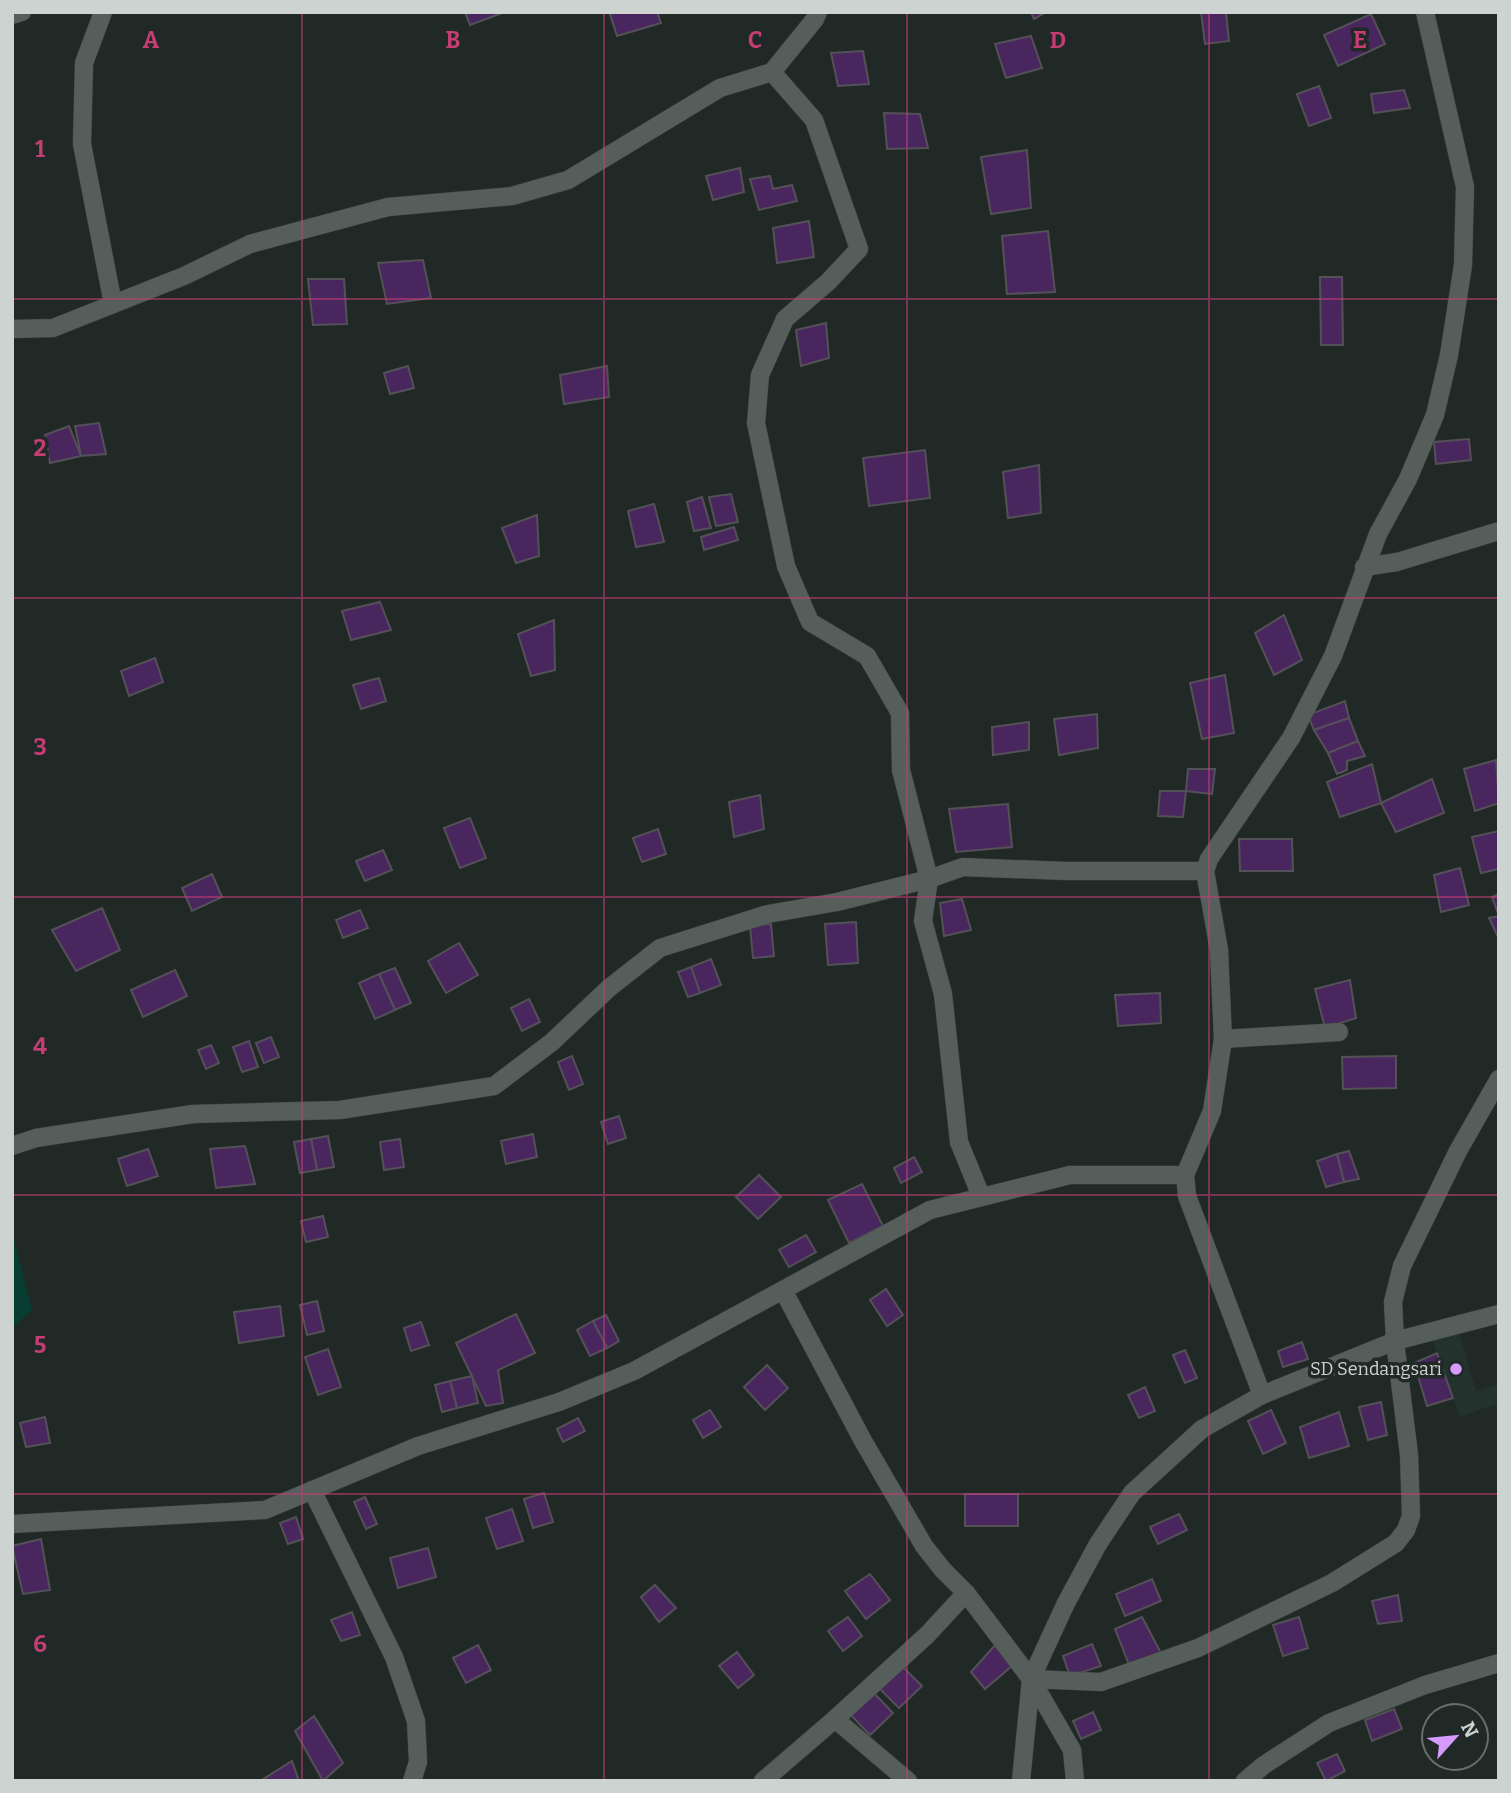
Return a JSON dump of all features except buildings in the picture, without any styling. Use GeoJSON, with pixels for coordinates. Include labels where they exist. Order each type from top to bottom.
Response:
{"type":"FeatureCollection","features":[{"type":"Feature","properties":{"kind":"street"},"geometry":{"type":"LineString","coordinates":[[12,15],[22,12]]}},
{"type":"Feature","properties":{"kind":"street"},"geometry":{"type":"LineString","coordinates":[[103,12],[84,62],[82,144],[113,304]]}},
{"type":"Feature","properties":{"kind":"street"},"geometry":{"type":"LineString","coordinates":[[12,329],[53,327],[184,276],[250,244],[388,207],[512,197],[568,180],[720,88],[772,72],[818,12]]}},
{"type":"Feature","properties":{"kind":"street"},"geometry":{"type":"LineString","coordinates":[[1262,1395],[1187,1196],[1185,1175],[1212,1111],[1223,1039],[1219,950],[1205,870],[1209,859],[1291,738],[1333,656],[1364,567],[1378,534],[1408,479],[1435,415],[1449,355],[1463,265],[1465,187],[1424,12]]}},
{"type":"Feature","properties":{"kind":"street"},"geometry":{"type":"LineString","coordinates":[[772,72],[814,120],[859,249],[828,282],[785,319],[760,375],[756,423],[786,566],[810,622],[867,656],[900,713],[901,770],[929,879],[923,921],[943,994],[959,1142],[981,1196]]}},
{"type":"Feature","properties":{"kind":"street"},"geometry":{"type":"LineString","coordinates":[[1364,567],[1397,562],[1494,533]]}},
{"type":"Feature","properties":{"kind":"street"},"geometry":{"type":"LineString","coordinates":[[12,1146],[36,1138],[193,1114],[340,1110],[494,1086],[552,1042],[609,988],[660,948],[768,914],[837,902],[929,879],[963,867],[1066,871],[1205,870]]}},
{"type":"Feature","properties":{"kind":"street"},"geometry":{"type":"LineString","coordinates":[[1223,1039],[1339,1032]]}},
{"type":"Feature","properties":{"kind":"street"},"geometry":{"type":"LineString","coordinates":[[1031,1679],[1101,1682],[1198,1648],[1332,1583],[1396,1543],[1412,1516],[1409,1455],[1393,1302],[1402,1266],[1458,1151],[1499,1079]]}},
{"type":"Feature","properties":{"kind":"street"},"geometry":{"type":"LineString","coordinates":[[12,1524],[265,1510],[418,1446],[559,1402],[635,1371],[930,1210],[1070,1175],[1185,1175]]}},
{"type":"Feature","properties":{"kind":"street"},"geometry":{"type":"LineString","coordinates":[[783,1290],[898,1505],[924,1546],[966,1594],[1031,1679],[1072,1749],[1075,1781]]}},
{"type":"Feature","properties":{"kind":"street"},"geometry":{"type":"LineString","coordinates":[[1021,1781],[1031,1679],[1066,1603],[1098,1544],[1132,1493],[1202,1429],[1262,1395],[1395,1341],[1499,1314]]}},
{"type":"Feature","properties":{"kind":"street"},"geometry":{"type":"LineString","coordinates":[[312,1490],[394,1657],[416,1721],[418,1762],[412,1781]]}},
{"type":"Feature","properties":{"kind":"street"},"geometry":{"type":"LineString","coordinates":[[763,1781],[927,1635],[966,1594]]}},
{"type":"Feature","properties":{"kind":"street"},"geometry":{"type":"LineString","coordinates":[[1245,1781],[1264,1765],[1329,1723],[1425,1685],[1499,1663]]}},
{"type":"Feature","properties":{"kind":"street"},"geometry":{"type":"LineString","coordinates":[[835,1719],[908,1781]]}},
{"type":"Feature","properties":{"kind":"shaded area","name":"SD Sendangsari"},"geometry":{"type":"Polygon","coordinates":[[[1458,1329],[1476,1391],[1499,1384],[1499,1403],[1460,1417],[1432,1339],[1458,1329]]]}},
{"type":"Feature","properties":{"kind":"green space"},"geometry":{"type":"Polygon","coordinates":[[[12,1231],[32,1310],[12,1328],[12,1231]]]}},
{"type":"Feature","properties":{"kind":"place","name":"SD Sendangsari"},"geometry":{"type":"Point","coordinates":[1456,1369]}}]}
